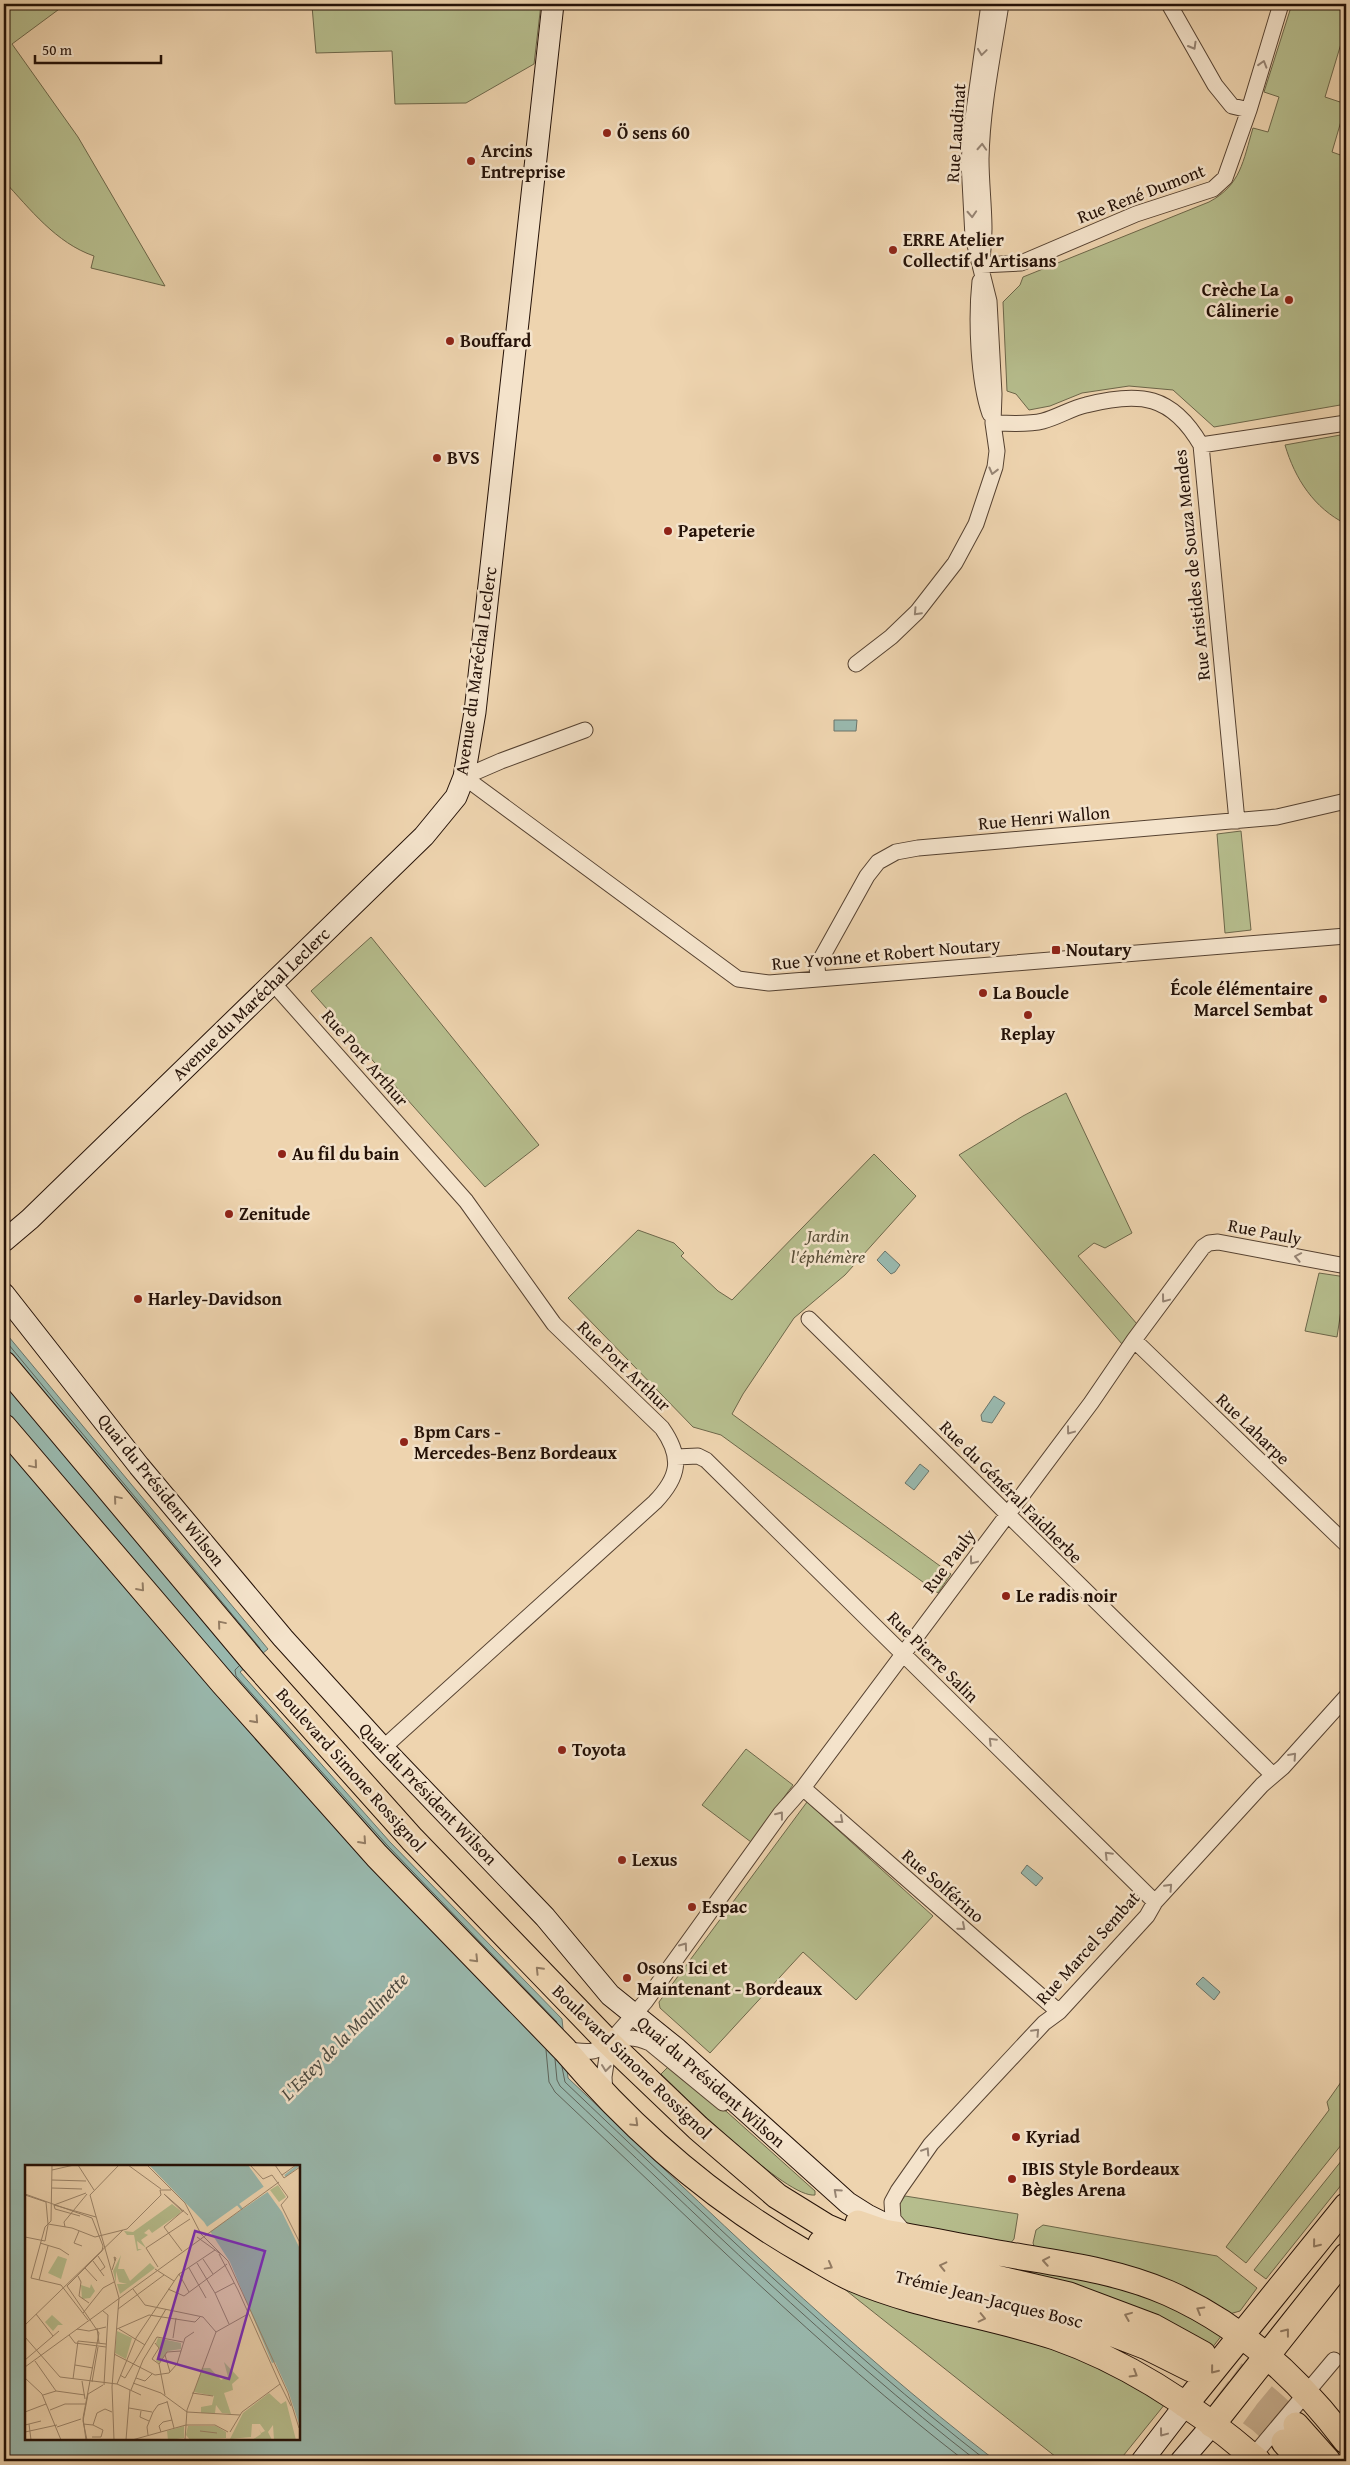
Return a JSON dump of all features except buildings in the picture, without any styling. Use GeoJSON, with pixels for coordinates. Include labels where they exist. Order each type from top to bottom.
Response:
{"type":"FeatureCollection","features":[{"type":"Feature","properties":{"kind":"main road","name":"Boulevard Simone Rossignol"},"geometry":{"type":"LineString","coordinates":[[4,1364],[253,1661],[412,1839],[609,2043],[724,2152]]}},
{"type":"Feature","properties":{"kind":"main road","name":"Boulevard Simone Rossignol"},"geometry":{"type":"LineString","coordinates":[[4,1427],[223,1683],[377,1856],[565,2050],[605,2094],[661,2147]]}},
{"type":"Feature","properties":{"kind":"main road"},"geometry":{"type":"LineString","coordinates":[[661,2147],[693,2176],[756,2223],[851,2278],[928,2305],[1055,2338],[1130,2371],[1185,2405],[1253,2460]]}},
{"type":"Feature","properties":{"kind":"main road","name":"Trémie Jean-Jacques Bosc"},"geometry":{"type":"LineString","coordinates":[[661,2147],[700,2168],[787,2224],[859,2262],[896,2278],[931,2288],[1064,2315],[1147,2347],[1197,2362],[1154,2327],[1069,2295],[903,2256],[862,2242],[799,2212],[724,2152]]}},
{"type":"Feature","properties":{"kind":"main road"},"geometry":{"type":"LineString","coordinates":[[724,2152],[817,2205],[862,2225],[884,2232],[1077,2266],[1129,2278],[1169,2293],[1241,2336],[1267,2356],[1307,2393],[1346,2441]]}},
{"type":"Feature","properties":{"kind":"main road"},"geometry":{"type":"LineString","coordinates":[[1185,2405],[1346,2206]]}},
{"type":"Feature","properties":{"kind":"main road"},"geometry":{"type":"LineString","coordinates":[[1212,2425],[1346,2256]]}},
{"type":"Feature","properties":{"kind":"main road"},"geometry":{"type":"LineString","coordinates":[[1301,2461],[1290,2433],[1328,2461]]}},
{"type":"Feature","properties":{"kind":"street","name":"Avenue du Maréchal Leclerc"},"geometry":{"type":"LineString","coordinates":[[4,1241],[30,1219],[424,836],[456,797],[464,777],[475,712],[553,4]]}},
{"type":"Feature","properties":{"kind":"street","name":"Rue Laudinat"},"geometry":{"type":"LineString","coordinates":[[856,664],[891,637],[938,588],[969,540],[985,503],[994,467],[997,451],[993,423],[994,394],[989,301],[973,237],[970,162],[972,125],[989,4]]}},
{"type":"Feature","properties":{"kind":"street","name":"Rue Laudinat"},"geometry":{"type":"LineString","coordinates":[[981,265],[986,235],[981,160],[983,123],[1001,4]]}},
{"type":"Feature","properties":{"kind":"street"},"geometry":{"type":"LineString","coordinates":[[1169,4],[1215,85],[1232,106],[1249,110]]}},
{"type":"Feature","properties":{"kind":"street","name":"Rue René Dumont"},"geometry":{"type":"LineString","coordinates":[[981,265],[1021,263],[1136,214],[1213,189],[1225,178],[1249,110],[1281,4]]}},
{"type":"Feature","properties":{"kind":"street","name":"Rue Aristides de Souza Mendes"},"geometry":{"type":"LineString","coordinates":[[993,423],[1043,421],[1085,405],[1114,400],[1144,398],[1168,406],[1189,424],[1201,445],[1237,821]]}},
{"type":"Feature","properties":{"kind":"street"},"geometry":{"type":"LineString","coordinates":[[1201,445],[1346,423]]}},
{"type":"Feature","properties":{"kind":"street"},"geometry":{"type":"LineString","coordinates":[[464,777],[501,761],[585,730]]}},
{"type":"Feature","properties":{"kind":"street","name":"Rue Yvonne et Robert Noutary"},"geometry":{"type":"LineString","coordinates":[[464,777],[738,978],[769,983],[1346,936]]}},
{"type":"Feature","properties":{"kind":"street","name":"Rue Henri Wallon"},"geometry":{"type":"LineString","coordinates":[[818,978],[817,966],[867,876],[878,862],[896,852],[918,848],[1277,817],[1346,801]]}},
{"type":"Feature","properties":{"kind":"street","name":"Rue Port Arthur"},"geometry":{"type":"LineString","coordinates":[[273,983],[466,1201],[554,1324],[662,1428],[673,1443],[676,1457]]}},
{"type":"Feature","properties":{"kind":"street","name":"Rue Pauly"},"geometry":{"type":"LineString","coordinates":[[609,2043],[635,2014],[776,1820],[803,1788],[902,1653],[1007,1516],[1091,1403],[1134,1340],[1209,1242],[1218,1242],[1346,1266]]}},
{"type":"Feature","properties":{"kind":"street","name":"Quai du Président Wilson"},"geometry":{"type":"LineString","coordinates":[[4,1294],[139,1466],[283,1638],[383,1748],[546,1917],[610,1995],[635,2014],[848,2202],[867,2215],[908,2236]]}},
{"type":"Feature","properties":{"kind":"street","name":"Rue du Général Faidherbe"},"geometry":{"type":"LineString","coordinates":[[809,1319],[1007,1516],[1273,1775]]}},
{"type":"Feature","properties":{"kind":"street","name":"Rue Laharpe"},"geometry":{"type":"LineString","coordinates":[[1134,1340],[1346,1544]]}},
{"type":"Feature","properties":{"kind":"street","name":"Rue Pierre Salin"},"geometry":{"type":"LineString","coordinates":[[676,1457],[698,1456],[706,1460],[1155,1902]]}},
{"type":"Feature","properties":{"kind":"street"},"geometry":{"type":"LineString","coordinates":[[383,1748],[655,1502],[668,1489],[675,1476],[676,1457]]}},
{"type":"Feature","properties":{"kind":"street","name":"Rue Marcel Sembat"},"geometry":{"type":"LineString","coordinates":[[908,2236],[893,2219],[892,2202],[931,2144],[1044,2023],[1059,2012],[1147,1916],[1155,1902],[1273,1775],[1283,1767],[1346,1697]]}},
{"type":"Feature","properties":{"kind":"street","name":"Rue Solférino"},"geometry":{"type":"LineString","coordinates":[[803,1788],[1059,2012]]}},
{"type":"Feature","properties":{"kind":"street"},"geometry":{"type":"LineString","coordinates":[[565,2050],[592,2052],[628,2036],[650,2044],[728,2107],[781,2142]]}},
{"type":"Feature","properties":{"kind":"street"},"geometry":{"type":"LineString","coordinates":[[605,2094],[604,2077],[609,2043]]}},
{"type":"Feature","properties":{"kind":"street"},"geometry":{"type":"LineString","coordinates":[[1253,2460],[1334,2360]]}},
{"type":"Feature","properties":{"kind":"street"},"geometry":{"type":"LineString","coordinates":[[1142,2461],[1185,2405]]}},
{"type":"Feature","properties":{"kind":"street"},"geometry":{"type":"LineString","coordinates":[[1180,2461],[1212,2425]]}},
{"type":"Feature","properties":{"kind":"green space"},"geometry":{"type":"Polygon","coordinates":[[[4,4],[66,4],[12,44],[78,137],[165,286],[91,268],[94,256],[68,243],[44,224],[4,181],[4,4]]]}},
{"type":"Feature","properties":{"kind":"green space"},"geometry":{"type":"Polygon","coordinates":[[[307,4],[541,4],[534,64],[466,103],[395,104],[392,51],[316,53],[312,6],[307,4]]]}},
{"type":"Feature","properties":{"kind":"green space"},"geometry":{"type":"Polygon","coordinates":[[[1292,4],[1346,4],[1346,27],[1325,97],[1346,104],[1332,152],[1346,157],[1346,404],[1214,427],[1173,390],[1129,386],[1082,393],[1050,406],[1029,410],[1016,394],[1007,391],[1003,302],[1020,285],[1023,277],[1209,202],[1228,188],[1239,171],[1253,128],[1268,132],[1279,97],[1264,92],[1292,4]]]}},
{"type":"Feature","properties":{"kind":"green space"},"geometry":{"type":"Polygon","coordinates":[[[1346,434],[1346,524],[1324,510],[1307,491],[1294,469],[1285,445],[1346,434]]]}},
{"type":"Feature","properties":{"kind":"green space"},"geometry":{"type":"Polygon","coordinates":[[[1241,831],[1251,930],[1225,933],[1217,834],[1241,831]]]}},
{"type":"Feature","properties":{"kind":"green space"},"geometry":{"type":"Polygon","coordinates":[[[371,937],[539,1145],[485,1187],[311,991],[371,937]]]}},
{"type":"Feature","properties":{"kind":"green space"},"geometry":{"type":"Polygon","coordinates":[[[1066,1093],[1132,1233],[1105,1248],[1094,1243],[1078,1256],[1137,1324],[1122,1344],[959,1155],[1023,1116],[1066,1093]]]}},
{"type":"Feature","properties":{"kind":"green space","name":"Jardin l'éphémère"},"geometry":{"type":"Polygon","coordinates":[[[874,1154],[916,1196],[845,1275],[794,1318],[743,1394],[732,1414],[951,1574],[938,1593],[721,1435],[693,1427],[568,1298],[638,1230],[674,1243],[684,1253],[681,1256],[718,1291],[732,1300],[874,1154]]]}},
{"type":"Feature","properties":{"kind":"green space"},"geometry":{"type":"Polygon","coordinates":[[[1319,1273],[1346,1277],[1337,1337],[1305,1331],[1319,1273]]]}},
{"type":"Feature","properties":{"kind":"green space"},"geometry":{"type":"Polygon","coordinates":[[[746,1749],[793,1785],[751,1842],[702,1805],[746,1749]]]}},
{"type":"Feature","properties":{"kind":"green space"},"geometry":{"type":"Polygon","coordinates":[[[807,1802],[933,1916],[856,2000],[803,1952],[710,2053],[660,2008],[659,2002],[807,1802]]]}},
{"type":"Feature","properties":{"kind":"green space"},"geometry":{"type":"Polygon","coordinates":[[[668,2067],[727,2112],[815,2191],[815,2195],[801,2192],[782,2181],[736,2145],[661,2074],[668,2067]]]}},
{"type":"Feature","properties":{"kind":"green space"},"geometry":{"type":"Polygon","coordinates":[[[1346,2075],[1346,2139],[1246,2263],[1226,2247],[1329,2110],[1327,2102],[1346,2075]]]}},
{"type":"Feature","properties":{"kind":"green space"},"geometry":{"type":"Polygon","coordinates":[[[1346,2155],[1346,2179],[1266,2279],[1254,2270],[1346,2155]]]}},
{"type":"Feature","properties":{"kind":"green space"},"geometry":{"type":"Polygon","coordinates":[[[905,2196],[1018,2214],[1014,2239],[1009,2245],[915,2231],[901,2220],[898,2206],[905,2196]]]}},
{"type":"Feature","properties":{"kind":"green space"},"geometry":{"type":"Polygon","coordinates":[[[1043,2225],[1217,2256],[1257,2288],[1240,2311],[1226,2315],[1035,2249],[1033,2243],[1036,2230],[1043,2225]]]}},
{"type":"Feature","properties":{"kind":"green space"},"geometry":{"type":"Polygon","coordinates":[[[885,2240],[1069,2274],[1167,2302],[1222,2335],[1212,2348],[885,2240]]]}},
{"type":"Feature","properties":{"kind":"green space"},"geometry":{"type":"Polygon","coordinates":[[[828,2276],[1030,2340],[1096,2364],[1165,2404],[1119,2461],[1061,2461],[828,2276]]]}},
{"type":"Feature","properties":{"kind":"water"},"geometry":{"type":"Polygon","coordinates":[[[834,720],[857,720],[856,731],[834,731],[834,720]]]}},
{"type":"Feature","properties":{"kind":"water"},"geometry":{"type":"Polygon","coordinates":[[[885,1251],[900,1265],[891,1274],[877,1260],[885,1251]]]}},
{"type":"Feature","properties":{"kind":"water","name":"L'Estey de la Moulinette"},"geometry":{"type":"Polygon","coordinates":[[[4,1331],[268,1649],[240,1672],[390,1842],[562,2019],[568,2078],[724,2226],[830,2323],[996,2461],[4,2461],[4,1331]]]}},
{"type":"Feature","properties":{"kind":"water"},"geometry":{"type":"Polygon","coordinates":[[[994,1396],[1005,1403],[992,1423],[982,1421],[981,1415],[994,1396]]]}},
{"type":"Feature","properties":{"kind":"water"},"geometry":{"type":"Polygon","coordinates":[[[920,1464],[929,1471],[914,1490],[905,1483],[920,1464]]]}},
{"type":"Feature","properties":{"kind":"water"},"geometry":{"type":"Polygon","coordinates":[[[1027,1865],[1043,1878],[1036,1886],[1021,1873],[1027,1865]]]}},
{"type":"Feature","properties":{"kind":"water"},"geometry":{"type":"Polygon","coordinates":[[[1203,1977],[1220,1992],[1214,2000],[1196,1984],[1203,1977]]]}},
{"type":"Feature","properties":{"kind":"tunnel"},"geometry":{"type":"LineString","coordinates":[[1203,2354],[1252,2386],[1296,2425]]}},
{"type":"Feature","properties":{"kind":"tunnel"},"geometry":{"type":"LineString","coordinates":[[1191,2369],[1261,2421],[1284,2442]]}},
{"type":"Feature","properties":{"kind":"place","name":"Ö sens 60"},"geometry":{"type":"Point","coordinates":[607,133]}},
{"type":"Feature","properties":{"kind":"place","name":"Arcins Entreprise"},"geometry":{"type":"Point","coordinates":[471,161]}},
{"type":"Feature","properties":{"kind":"place","name":"ERRE Atelier Collectif d'Artisans"},"geometry":{"type":"Point","coordinates":[893,250]}},
{"type":"Feature","properties":{"kind":"place","name":"Crèche La Câlinerie"},"geometry":{"type":"Point","coordinates":[1289,300]}},
{"type":"Feature","properties":{"kind":"place","name":"Bouffard"},"geometry":{"type":"Point","coordinates":[450,341]}},
{"type":"Feature","properties":{"kind":"place","name":"BVS"},"geometry":{"type":"Point","coordinates":[437,458]}},
{"type":"Feature","properties":{"kind":"place","name":"Papeterie"},"geometry":{"type":"Point","coordinates":[668,531]}},
{"type":"Feature","properties":{"kind":"place","name":"Noutary"},"geometry":{"type":"Point","coordinates":[1056,950]}},
{"type":"Feature","properties":{"kind":"place","name":"La Boucle"},"geometry":{"type":"Point","coordinates":[983,993]}},
{"type":"Feature","properties":{"kind":"place","name":"École élémentaire Marcel Sembat"},"geometry":{"type":"Point","coordinates":[1323,999]}},
{"type":"Feature","properties":{"kind":"place","name":"Replay"},"geometry":{"type":"Point","coordinates":[1028,1015]}},
{"type":"Feature","properties":{"kind":"place","name":"Au fil du bain"},"geometry":{"type":"Point","coordinates":[282,1154]}},
{"type":"Feature","properties":{"kind":"place","name":"Zenitude"},"geometry":{"type":"Point","coordinates":[229,1214]}},
{"type":"Feature","properties":{"kind":"place","name":"Harley-Davidson"},"geometry":{"type":"Point","coordinates":[138,1299]}},
{"type":"Feature","properties":{"kind":"place","name":"Bpm Cars - Mercedes-Benz Bordeaux"},"geometry":{"type":"Point","coordinates":[404,1442]}},
{"type":"Feature","properties":{"kind":"place","name":"Le radis noir"},"geometry":{"type":"Point","coordinates":[1006,1596]}},
{"type":"Feature","properties":{"kind":"place","name":"Toyota"},"geometry":{"type":"Point","coordinates":[562,1750]}},
{"type":"Feature","properties":{"kind":"place","name":"Lexus"},"geometry":{"type":"Point","coordinates":[622,1860]}},
{"type":"Feature","properties":{"kind":"place","name":"Espac"},"geometry":{"type":"Point","coordinates":[692,1907]}},
{"type":"Feature","properties":{"kind":"place","name":"Osons Ici et Maintenant - Bordeaux"},"geometry":{"type":"Point","coordinates":[627,1978]}},
{"type":"Feature","properties":{"kind":"place","name":"Kyriad"},"geometry":{"type":"Point","coordinates":[1016,2137]}},
{"type":"Feature","properties":{"kind":"place","name":"IBIS Style Bordeaux Bègles Arena"},"geometry":{"type":"Point","coordinates":[1012,2179]}}]}
